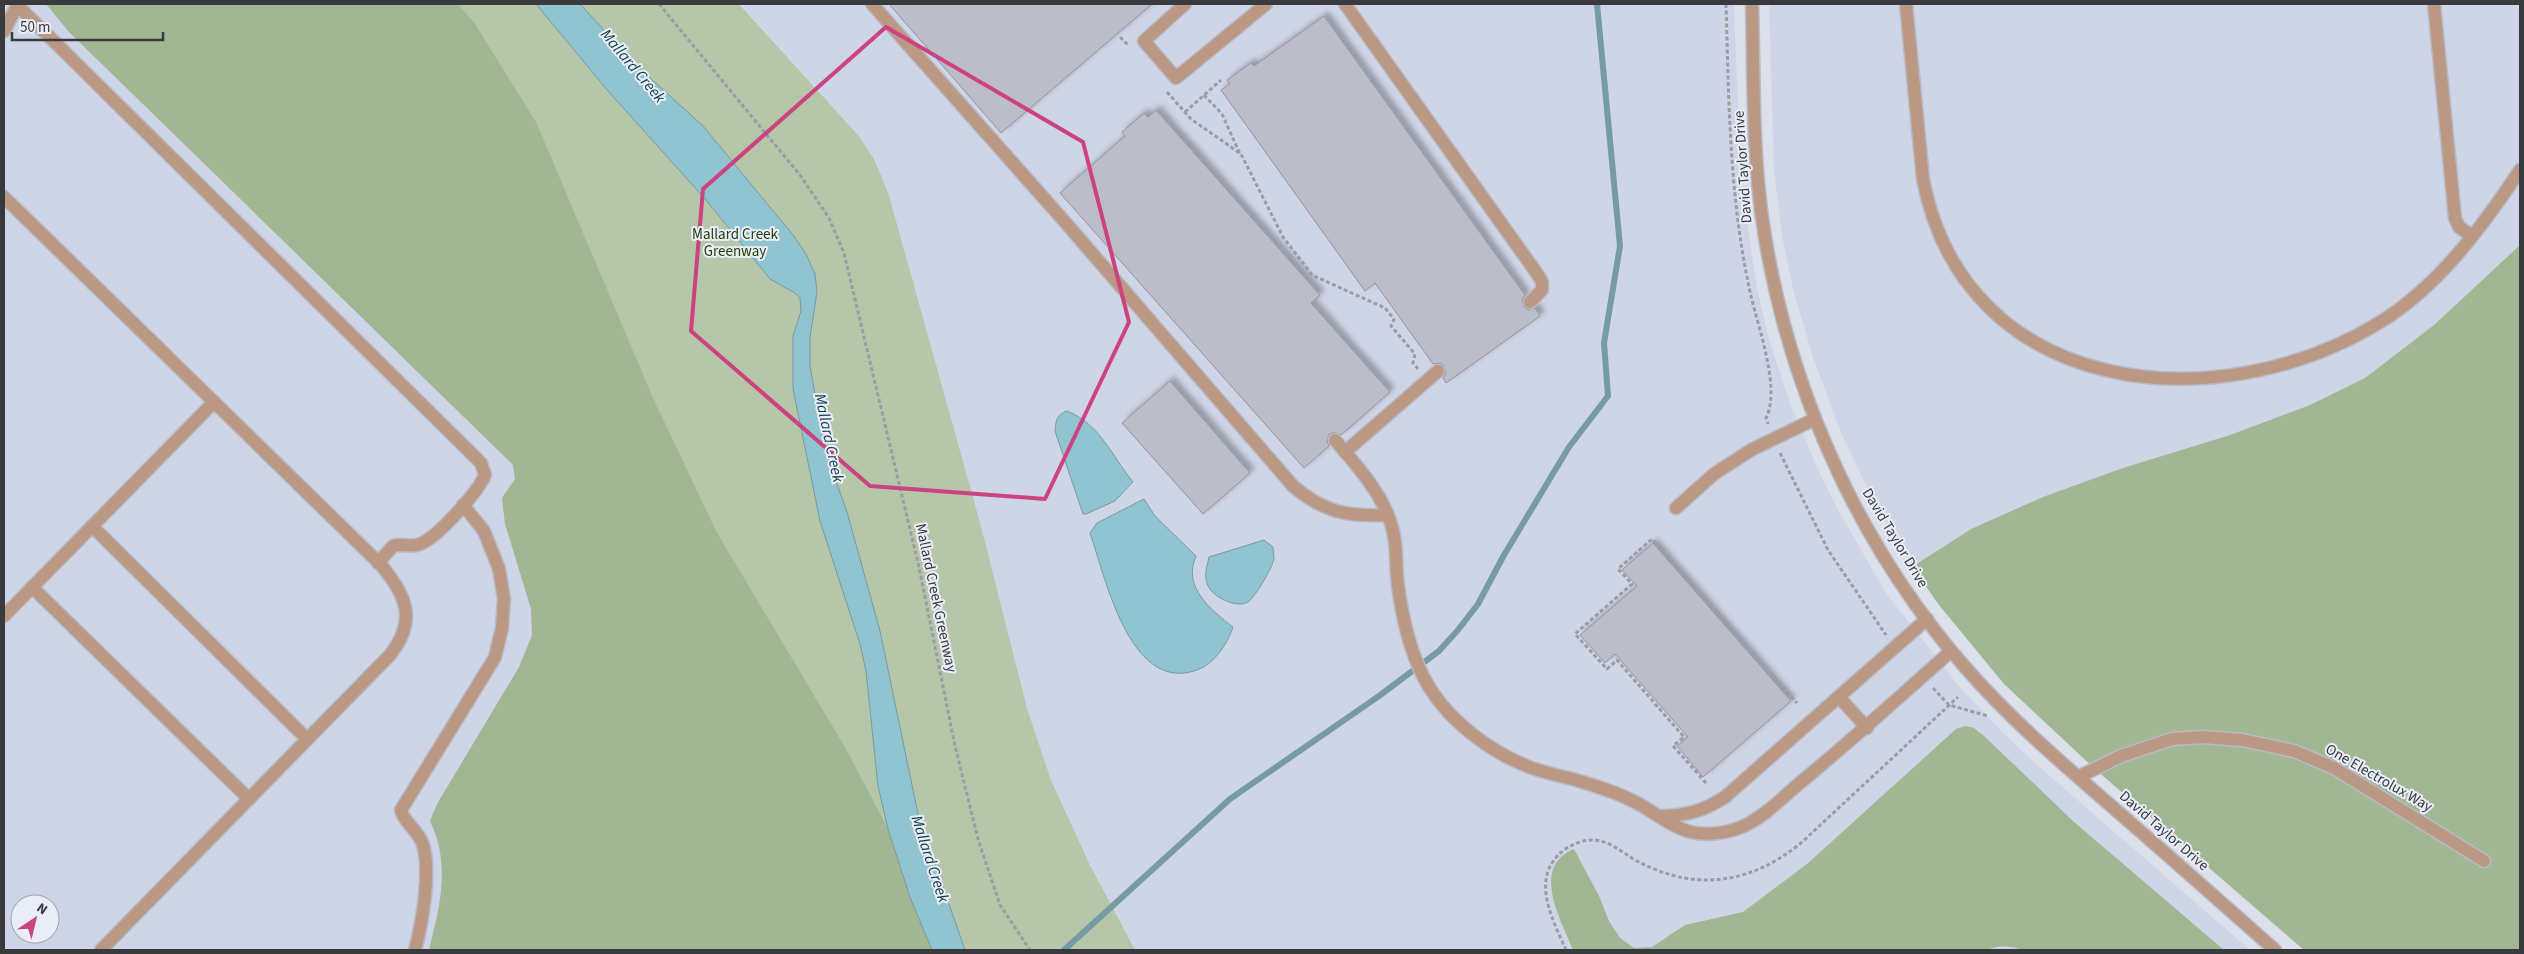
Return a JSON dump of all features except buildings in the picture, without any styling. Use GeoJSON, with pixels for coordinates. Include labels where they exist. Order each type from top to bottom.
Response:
{"type":"FeatureCollection","features":[{"type":"Feature","properties":{"kind":"street"},"geometry":{"type":"LineString","coordinates":[[4,31],[17,4],[475,457],[485,470],[485,475],[480,484],[463,505],[428,540],[414,546],[393,546],[378,563]]}},
{"type":"Feature","properties":{"kind":"street"},"geometry":{"type":"LineString","coordinates":[[872,4],[1072,229],[1293,486],[1319,506],[1337,512],[1360,516],[1387,515]]}},
{"type":"Feature","properties":{"kind":"street"},"geometry":{"type":"LineString","coordinates":[[1186,4],[1144,40],[1176,78],[1266,4]]}},
{"type":"Feature","properties":{"kind":"street"},"geometry":{"type":"LineString","coordinates":[[1345,4],[1538,275],[1542,282],[1542,290],[1530,302]]}},
{"type":"Feature","properties":{"kind":"street","name":"David Taylor Drive"},"geometry":{"type":"LineString","coordinates":[[1752,4],[1756,164],[1764,229],[1783,320],[1796,368],[1815,419],[1869,531],[1951,650],[1995,699],[2078,777],[2276,950]]}},
{"type":"Feature","properties":{"kind":"street"},"geometry":{"type":"LineString","coordinates":[[1906,4],[1923,179],[1930,208],[1941,236],[1963,275],[1989,306],[2032,341],[2067,359],[2103,370],[2161,378],[2203,378],[2246,374],[2288,365],[2332,348],[2383,321],[2402,307],[2443,270],[2472,236],[2520,170]]}},
{"type":"Feature","properties":{"kind":"street"},"geometry":{"type":"LineString","coordinates":[[2434,4],[2455,218],[2459,227],[2472,236]]}},
{"type":"Feature","properties":{"kind":"street"},"geometry":{"type":"LineString","coordinates":[[4,197],[378,563],[396,583],[403,598],[407,615],[405,631],[390,655],[101,950]]}},
{"type":"Feature","properties":{"kind":"street"},"geometry":{"type":"LineString","coordinates":[[1345,452],[1438,370]]}},
{"type":"Feature","properties":{"kind":"street"},"geometry":{"type":"LineString","coordinates":[[4,616],[213,403]]}},
{"type":"Feature","properties":{"kind":"street"},"geometry":{"type":"LineString","coordinates":[[1676,508],[1714,474],[1751,450],[1815,419]]}},
{"type":"Feature","properties":{"kind":"street"},"geometry":{"type":"LineString","coordinates":[[1335,440],[1368,480],[1387,515],[1397,546],[1397,583],[1407,634],[1414,657],[1434,694],[1458,721],[1479,739],[1507,757],[1533,768],[1613,791],[1677,827],[1699,833],[1729,831],[1745,826],[1768,810],[1867,728],[1951,650]]}},
{"type":"Feature","properties":{"kind":"street"},"geometry":{"type":"LineString","coordinates":[[415,950],[422,911],[426,858],[419,835],[401,810],[495,657],[504,615],[503,583],[494,554],[478,523],[463,505]]}},
{"type":"Feature","properties":{"kind":"street"},"geometry":{"type":"LineString","coordinates":[[92,526],[308,739]]}},
{"type":"Feature","properties":{"kind":"street"},"geometry":{"type":"LineString","coordinates":[[32,587],[249,799]]}},
{"type":"Feature","properties":{"kind":"street"},"geometry":{"type":"LineString","coordinates":[[1660,816],[1679,816],[1696,812],[1725,797],[1928,619]]}},
{"type":"Feature","properties":{"kind":"street"},"geometry":{"type":"LineString","coordinates":[[1839,697],[1867,728]]}},
{"type":"Feature","properties":{"kind":"street","name":"One Electrolux Way"},"geometry":{"type":"LineString","coordinates":[[2078,777],[2121,756],[2172,740],[2203,737],[2251,742],[2294,751],[2334,768],[2484,861]]}},
{"type":"Feature","properties":{"kind":"path","name":"Mallard Creek Greenway"},"geometry":{"type":"LineString","coordinates":[[658,4],[800,175],[829,218],[844,253],[919,567],[955,746],[980,847],[1000,906],[1030,950]]}},
{"type":"Feature","properties":{"kind":"path"},"geometry":{"type":"LineString","coordinates":[[1726,4],[1730,144],[1734,200],[1750,295],[1764,345],[1772,399],[1766,418],[1800,497],[1828,550],[1872,618],[1896,647]]}},
{"type":"Feature","properties":{"kind":"path"},"geometry":{"type":"LineString","coordinates":[[1120,37],[1131,50]]}},
{"type":"Feature","properties":{"kind":"path"},"geometry":{"type":"LineString","coordinates":[[1185,112],[1221,80]]}},
{"type":"Feature","properties":{"kind":"path"},"geometry":{"type":"LineString","coordinates":[[1166,91],[1191,119],[1240,154]]}},
{"type":"Feature","properties":{"kind":"path"},"geometry":{"type":"LineString","coordinates":[[1204,95],[1222,114],[1240,154],[1283,237],[1312,274],[1384,308],[1394,319],[1391,326],[1415,354],[1413,363],[1420,372]]}},
{"type":"Feature","properties":{"kind":"path"},"geometry":{"type":"LineString","coordinates":[[1706,783],[1673,746],[1684,737],[1617,660],[1607,669],[1575,634],[1632,584],[1618,569],[1652,539],[1796,703]]}},
{"type":"Feature","properties":{"kind":"path"},"geometry":{"type":"LineString","coordinates":[[1923,676],[1949,705],[1994,717]]}},
{"type":"Feature","properties":{"kind":"path"},"geometry":{"type":"LineString","coordinates":[[1566,950],[1551,916],[1545,889],[1547,873],[1557,856],[1579,842],[1600,841],[1658,870],[1676,876],[1717,881],[1756,872],[1785,856],[1958,697]]}},
{"type":"Feature","properties":{"kind":"highlighted area"},"geometry":{"type":"Polygon","coordinates":[[[886,27],[1083,142],[1129,322],[1045,499],[870,486],[691,331],[703,189],[886,27]]]}},
{"type":"Feature","properties":{"kind":"shaded area"},"geometry":{"type":"Polygon","coordinates":[[[4,4],[443,4],[867,950],[4,950],[4,4]]]}},
{"type":"Feature","properties":{"kind":"shaded area"},"geometry":{"type":"Polygon","coordinates":[[[740,4],[1734,4],[1741,183],[1757,288],[1769,340],[1791,406],[1820,474],[1839,512],[1886,593],[1957,684],[2003,733],[2036,764],[2250,950],[1135,950],[1089,863],[1051,780],[1027,708],[981,526],[888,192],[874,159],[858,135],[740,4]]]}},
{"type":"Feature","properties":{"kind":"shaded area"},"geometry":{"type":"Polygon","coordinates":[[[1769,4],[2520,4],[2520,245],[2434,325],[2365,378],[2310,405],[2230,435],[2123,468],[1971,529],[1912,567],[1874,502],[1842,435],[1813,358],[1793,289],[1782,236],[1774,170],[1769,4]]]}},
{"type":"Feature","properties":{"kind":"green space"},"geometry":{"type":"Polygon","coordinates":[[[46,4],[458,4],[475,24],[536,122],[653,398],[716,531],[846,749],[888,829],[910,897],[932,950],[429,950],[442,885],[440,853],[430,821],[437,804],[519,667],[532,635],[531,609],[505,524],[502,498],[515,479],[513,465],[69,32],[46,4]]]}},
{"type":"Feature","properties":{"kind":"green space","name":"Mallard Creek Greenway"},"geometry":{"type":"Polygon","coordinates":[[[443,4],[739,4],[858,135],[874,159],[888,192],[981,526],[1027,708],[1051,780],[1089,863],[1135,950],[867,950],[443,4]]]}},
{"type":"Feature","properties":{"kind":"green space"},"geometry":{"type":"Polygon","coordinates":[[[2520,245],[2520,950],[2304,950],[2095,769],[2004,684],[1939,605],[1912,567],[1971,529],[2043,497],[2123,468],[2230,435],[2310,405],[2365,378],[2434,325],[2520,245]]]}},
{"type":"Feature","properties":{"kind":"green space"},"geometry":{"type":"Polygon","coordinates":[[[1966,726],[1974,728],[1984,736],[2074,822],[2224,950],[2024,950],[2001,947],[1988,950],[1573,950],[1556,910],[1551,881],[1554,868],[1561,857],[1574,849],[1599,896],[1609,921],[1620,938],[1634,948],[1652,947],[1685,925],[1743,912],[1807,864],[1956,729],[1966,726]]]}},
{"type":"Feature","properties":{"kind":"water","name":"Mallard Creek"},"geometry":{"type":"Polygon","coordinates":[[[536,4],[580,4],[638,67],[703,126],[793,235],[806,254],[815,274],[817,292],[810,337],[810,366],[825,451],[847,512],[880,631],[923,838],[934,861],[965,950],[932,950],[910,897],[888,829],[878,786],[866,671],[860,644],[820,521],[793,389],[793,336],[801,311],[800,298],[795,293],[770,279],[706,200],[608,91],[536,4]]]}},
{"type":"Feature","properties":{"kind":"water"},"geometry":{"type":"Polygon","coordinates":[[[1067,411],[1089,424],[1097,432],[1133,482],[1115,501],[1086,514],[1083,514],[1055,431],[1057,419],[1067,411]]]}},
{"type":"Feature","properties":{"kind":"water"},"geometry":{"type":"Polygon","coordinates":[[[1144,499],[1155,516],[1196,556],[1193,578],[1196,588],[1208,605],[1233,627],[1223,648],[1213,660],[1194,671],[1171,673],[1152,664],[1136,647],[1123,626],[1112,601],[1090,533],[1097,523],[1144,499]]]}},
{"type":"Feature","properties":{"kind":"water"},"geometry":{"type":"Polygon","coordinates":[[[1264,540],[1273,547],[1274,559],[1263,582],[1251,599],[1243,604],[1237,604],[1218,597],[1209,588],[1207,583],[1206,570],[1209,557],[1264,540]]]}},
{"type":"Feature","properties":{"kind":"waterway"},"geometry":{"type":"LineString","coordinates":[[1064,950],[1230,799],[1379,696],[1439,651],[1478,604],[1504,555],[1569,447],[1608,396],[1604,343],[1620,246],[1597,4]]}}]}
